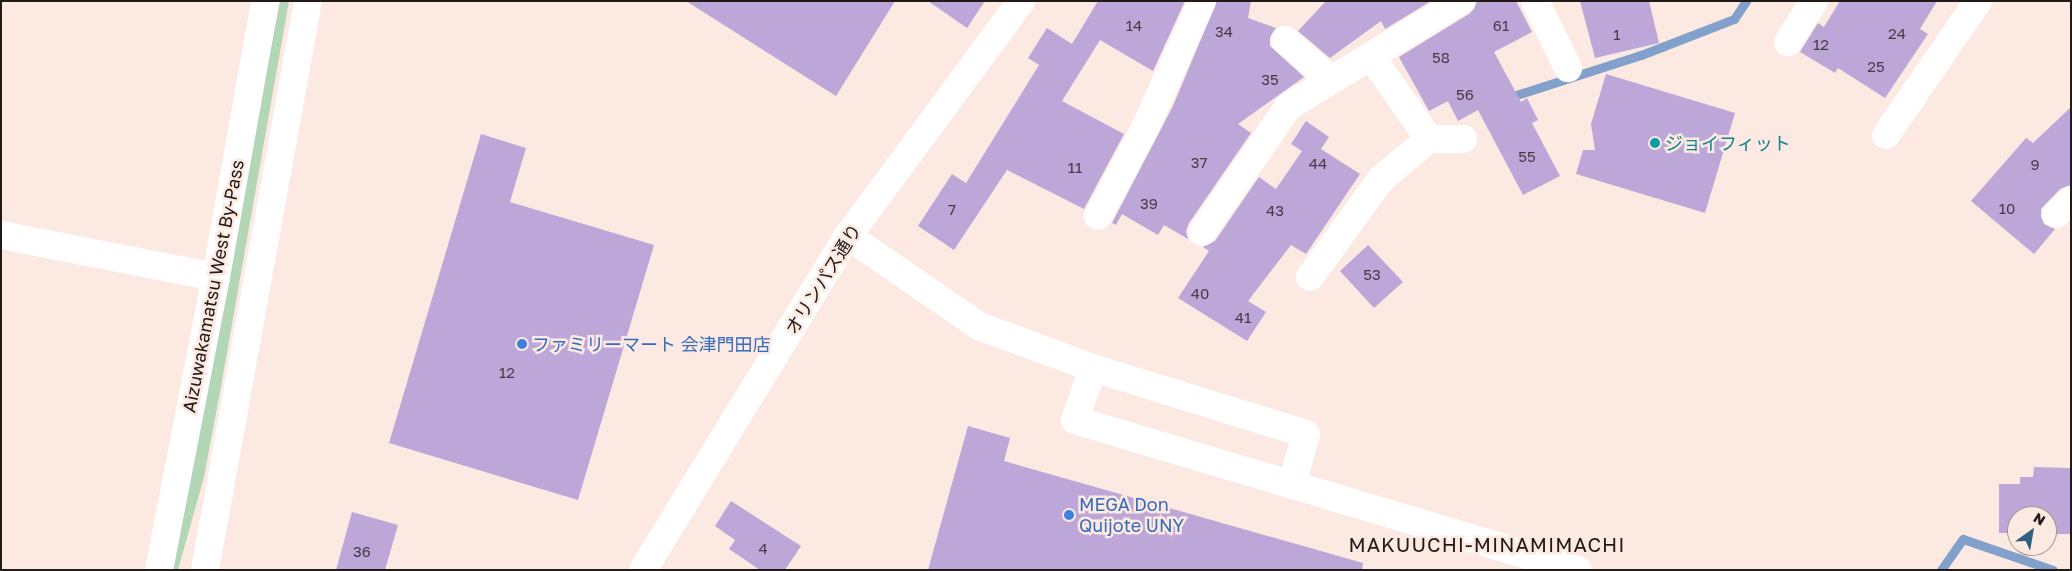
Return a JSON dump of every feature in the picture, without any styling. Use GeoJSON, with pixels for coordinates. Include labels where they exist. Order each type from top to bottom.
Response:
{"type":"FeatureCollection","features":[{"type":"Feature","properties":{"kind":"main road","name":"Aizuwakamatsu West By-Pass"},"geometry":{"type":"LineString","coordinates":[[159,570],[216,277],[265,1]]}},
{"type":"Feature","properties":{"kind":"main road"},"geometry":{"type":"LineString","coordinates":[[205,570],[308,1]]}},
{"type":"Feature","properties":{"kind":"main road","name":"オリンパス通り"},"geometry":{"type":"LineString","coordinates":[[643,570],[848,236],[1021,1]]}},
{"type":"Feature","properties":{"kind":"main road"},"geometry":{"type":"LineString","coordinates":[[1098,216],[1145,128],[1202,1]]}},
{"type":"Feature","properties":{"kind":"main road"},"geometry":{"type":"LineString","coordinates":[[1202,232],[1289,106],[1461,1]]}},
{"type":"Feature","properties":{"kind":"main road"},"geometry":{"type":"LineString","coordinates":[[1535,1],[1568,68]]}},
{"type":"Feature","properties":{"kind":"main road"},"geometry":{"type":"LineString","coordinates":[[1788,42],[1814,1]]}},
{"type":"Feature","properties":{"kind":"main road"},"geometry":{"type":"LineString","coordinates":[[1886,135],[1978,1]]}},
{"type":"Feature","properties":{"kind":"main road"},"geometry":{"type":"LineString","coordinates":[[1286,40],[1331,80]]}},
{"type":"Feature","properties":{"kind":"main road"},"geometry":{"type":"LineString","coordinates":[[1371,56],[1429,139]]}},
{"type":"Feature","properties":{"kind":"main road"},"geometry":{"type":"LineString","coordinates":[[1310,277],[1381,179],[1429,139],[1463,139]]}},
{"type":"Feature","properties":{"kind":"main road"},"geometry":{"type":"LineString","coordinates":[[1,235],[216,277]]}},
{"type":"Feature","properties":{"kind":"main road"},"geometry":{"type":"LineString","coordinates":[[848,236],[979,326],[1093,368],[1306,434],[1292,485]]}},
{"type":"Feature","properties":{"kind":"main road"},"geometry":{"type":"LineString","coordinates":[[1093,368],[1075,420],[1578,570]]}},
{"type":"Feature","properties":{"kind":"green space"},"geometry":{"type":"Polygon","coordinates":[[[280,1],[289,1],[204,477],[178,570],[171,570],[280,1]]]}},
{"type":"Feature","properties":{"kind":"building"},"geometry":{"type":"Polygon","coordinates":[[[686,1],[895,1],[836,96],[686,1]]]}},
{"type":"Feature","properties":{"kind":"building"},"geometry":{"type":"Polygon","coordinates":[[[928,1],[985,1],[967,28],[928,1]]]}},
{"type":"Feature","properties":{"kind":"building"},"geometry":{"type":"Polygon","coordinates":[[[1098,1],[1185,1],[1153,71],[1100,40],[1062,101],[1124,134],[1084,209],[1007,170],[954,250],[918,226],[952,174],[966,183],[1039,65],[1028,58],[1047,28],[1072,44],[1098,1]]]}},
{"type":"Feature","properties":{"kind":"building"},"geometry":{"type":"Polygon","coordinates":[[[1217,1],[1251,1],[1248,18],[1276,28],[1270,37],[1270,46],[1304,77],[1238,124],[1251,133],[1189,223],[1186,231],[1188,239],[1164,225],[1158,235],[1122,214],[1116,225],[1112,223],[1173,106],[1217,1]]]}},
{"type":"Feature","properties":{"kind":"building"},"geometry":{"type":"Polygon","coordinates":[[[1326,1],[1431,1],[1385,29],[1381,21],[1330,58],[1298,31],[1326,1]]]}},
{"type":"Feature","properties":{"kind":"building"},"geometry":{"type":"Polygon","coordinates":[[[1477,1],[1516,1],[1532,32],[1494,52],[1521,102],[1527,98],[1538,120],[1532,123],[1560,176],[1523,195],[1478,110],[1458,121],[1448,101],[1429,111],[1399,57],[1469,14],[1474,9],[1477,1]]]}},
{"type":"Feature","properties":{"kind":"building"},"geometry":{"type":"Polygon","coordinates":[[[1580,1],[1649,1],[1659,43],[1595,58],[1580,1]]]}},
{"type":"Feature","properties":{"kind":"building"},"geometry":{"type":"Polygon","coordinates":[[[1840,1],[1937,1],[1920,29],[1928,34],[1885,98],[1838,68],[1835,73],[1800,52],[1818,23],[1824,27],[1840,1]]]}},
{"type":"Feature","properties":{"kind":"building","name":"ジョイフィット"},"geometry":{"type":"Polygon","coordinates":[[[1606,74],[1735,113],[1705,213],[1576,174],[1583,150],[1595,150],[1591,124],[1606,74]]]}},
{"type":"Feature","properties":{"kind":"building"},"geometry":{"type":"Polygon","coordinates":[[[2071,107],[2071,185],[2060,189],[2041,209],[2041,217],[2044,224],[2055,229],[2034,254],[1971,201],[2026,138],[2033,143],[2071,107]]]}},
{"type":"Feature","properties":{"kind":"building"},"geometry":{"type":"Polygon","coordinates":[[[1306,121],[1329,137],[1321,149],[1360,174],[1306,254],[1291,245],[1248,301],[1266,312],[1247,341],[1178,298],[1209,251],[1203,247],[1215,241],[1259,177],[1276,189],[1302,151],[1291,144],[1306,121]]]}},
{"type":"Feature","properties":{"kind":"building","name":"ファミリーマート 会津門田店"},"geometry":{"type":"Polygon","coordinates":[[[481,134],[526,148],[510,202],[654,245],[578,500],[389,443],[481,134]]]}},
{"type":"Feature","properties":{"kind":"building"},"geometry":{"type":"Polygon","coordinates":[[[1368,245],[1403,282],[1374,308],[1340,271],[1368,245]]]}},
{"type":"Feature","properties":{"kind":"building","name":"MEGA Don Quijote UNY"},"geometry":{"type":"Polygon","coordinates":[[[968,426],[1010,438],[1004,461],[1363,563],[1362,570],[928,570],[968,426]]]}},
{"type":"Feature","properties":{"kind":"building"},"geometry":{"type":"Polygon","coordinates":[[[2034,467],[2071,468],[2071,534],[2057,534],[2057,506],[2007,506],[2007,533],[1999,533],[1999,484],[2020,484],[2020,477],[2033,477],[2034,467]]]}},
{"type":"Feature","properties":{"kind":"building"},"geometry":{"type":"Polygon","coordinates":[[[731,501],[801,546],[785,570],[760,570],[729,549],[735,540],[715,526],[731,501]]]}},
{"type":"Feature","properties":{"kind":"building"},"geometry":{"type":"Polygon","coordinates":[[[352,512],[398,525],[385,570],[336,570],[352,512]]]}},
{"type":"Feature","properties":{"kind":"waterway"},"geometry":{"type":"LineString","coordinates":[[1510,97],[1641,55],[1734,19],[1746,1]]}},
{"type":"Feature","properties":{"kind":"waterway"},"geometry":{"type":"LineString","coordinates":[[1941,570],[1963,539],[2053,570]]}},
{"type":"Feature","properties":{"kind":"place","name":"ジョイフィット"},"geometry":{"type":"Point","coordinates":[1655,143]}},
{"type":"Feature","properties":{"kind":"place","name":"ファミリーマート 会津門田店"},"geometry":{"type":"Point","coordinates":[522,344]}},
{"type":"Feature","properties":{"kind":"place","name":"MEGA Don Quijote UNY"},"geometry":{"type":"Point","coordinates":[1069,515]}},
{"type":"Feature","properties":{"kind":"district","name":"MAKUUCHI-MINAMIMACHI"},"geometry":{"type":"Point","coordinates":[1487,544]}}]}
